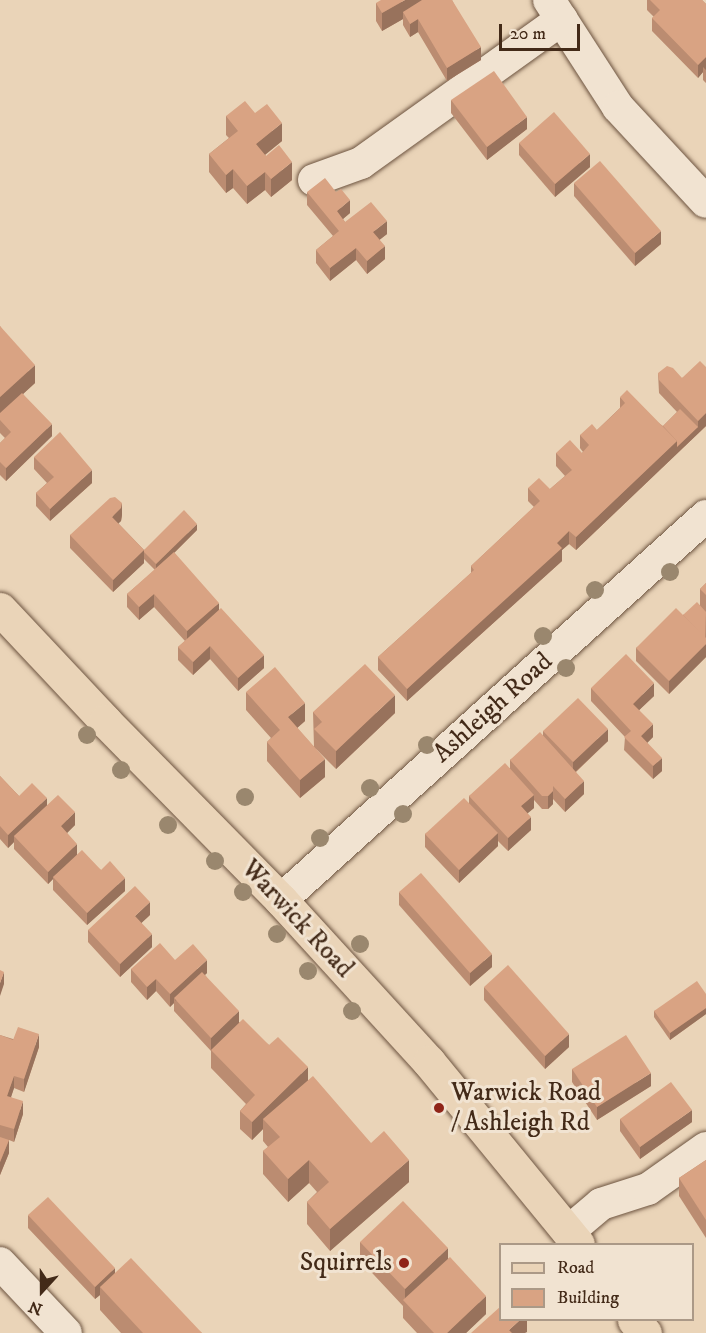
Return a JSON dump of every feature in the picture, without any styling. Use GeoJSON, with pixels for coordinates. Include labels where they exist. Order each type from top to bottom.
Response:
{"type":"FeatureCollection","features":[{"type":"Feature","properties":{"kind":"main road","name":"Warwick Road"},"geometry":{"type":"LineString","coordinates":[[0,609],[105,721],[281,900],[429,1062],[573,1238]]}},
{"type":"Feature","properties":{"kind":"main road"},"geometry":{"type":"LineString","coordinates":[[635,1321],[645,1333]]}},
{"type":"Feature","properties":{"kind":"street"},"geometry":{"type":"LineString","coordinates":[[314,180],[361,163],[555,10],[618,107],[706,201]]}},
{"type":"Feature","properties":{"kind":"street","name":"Ashleigh Road"},"geometry":{"type":"LineString","coordinates":[[281,900],[706,516]]}},
{"type":"Feature","properties":{"kind":"street"},"geometry":{"type":"LineString","coordinates":[[573,1238],[602,1204],[648,1189],[706,1148]]}},
{"type":"Feature","properties":{"kind":"street"},"geometry":{"type":"LineString","coordinates":[[0,1263],[66,1333]]}},
{"type":"Feature","properties":{"kind":"building"},"geometry":{"type":"Polygon","coordinates":[[[381,0],[405,0],[382,13],[376,3],[381,0]]]}},
{"type":"Feature","properties":{"kind":"building"},"geometry":{"type":"Polygon","coordinates":[[[422,0],[452,0],[481,47],[447,68],[418,19],[410,24],[403,12],[422,0]]]}},
{"type":"Feature","properties":{"kind":"building"},"geometry":{"type":"Polygon","coordinates":[[[650,0],[702,0],[706,4],[706,57],[698,65],[652,18],[660,10],[650,0]]]}},
{"type":"Feature","properties":{"kind":"building"},"geometry":{"type":"Polygon","coordinates":[[[494,71],[527,117],[487,147],[451,100],[494,71]]]}},
{"type":"Feature","properties":{"kind":"building"},"geometry":{"type":"Polygon","coordinates":[[[245,101],[255,113],[267,104],[282,123],[256,144],[266,156],[279,145],[292,162],[271,179],[265,172],[247,186],[233,169],[226,175],[209,154],[238,131],[226,116],[245,101]]]}},
{"type":"Feature","properties":{"kind":"building"},"geometry":{"type":"Polygon","coordinates":[[[554,112],[590,154],[555,184],[519,143],[554,112]]]}},
{"type":"Feature","properties":{"kind":"building"},"geometry":{"type":"Polygon","coordinates":[[[600,161],[661,231],[635,253],[574,183],[600,161]]]}},
{"type":"Feature","properties":{"kind":"building"},"geometry":{"type":"Polygon","coordinates":[[[325,178],[336,192],[341,189],[350,200],[337,211],[345,222],[371,202],[387,221],[373,232],[385,246],[367,261],[356,248],[330,268],[316,250],[339,231],[307,192],[325,178]]]}},
{"type":"Feature","properties":{"kind":"building"},"geometry":{"type":"Polygon","coordinates":[[[0,326],[35,365],[0,397],[0,326]]]}},
{"type":"Feature","properties":{"kind":"building"},"geometry":{"type":"Polygon","coordinates":[[[700,361],[706,367],[706,413],[698,421],[659,380],[658,373],[667,366],[673,368],[682,378],[700,361]]]}},
{"type":"Feature","properties":{"kind":"building"},"geometry":{"type":"Polygon","coordinates":[[[627,390],[677,441],[576,537],[569,531],[557,543],[562,548],[407,689],[378,657],[474,570],[471,566],[540,501],[528,488],[539,478],[550,489],[572,470],[556,453],[570,440],[582,453],[589,445],[580,435],[592,424],[597,430],[613,415],[625,403],[620,397],[627,390]]]}},
{"type":"Feature","properties":{"kind":"building"},"geometry":{"type":"Polygon","coordinates":[[[22,393],[52,424],[6,468],[0,462],[0,443],[11,432],[0,420],[0,413],[22,393]]]}},
{"type":"Feature","properties":{"kind":"building"},"geometry":{"type":"Polygon","coordinates":[[[680,409],[698,427],[677,447],[677,441],[663,426],[680,409]]]}},
{"type":"Feature","properties":{"kind":"building"},"geometry":{"type":"Polygon","coordinates":[[[60,432],[92,470],[50,509],[36,493],[54,477],[34,457],[60,432]]]}},
{"type":"Feature","properties":{"kind":"building"},"geometry":{"type":"Polygon","coordinates":[[[115,497],[122,503],[121,508],[112,517],[144,550],[113,580],[70,535],[110,498],[115,497]]]}},
{"type":"Feature","properties":{"kind":"building"},"geometry":{"type":"Polygon","coordinates":[[[184,510],[197,524],[156,564],[144,550],[184,510]]]}},
{"type":"Feature","properties":{"kind":"building"},"geometry":{"type":"Polygon","coordinates":[[[174,552],[219,603],[187,631],[154,594],[139,607],[127,594],[174,552]]]}},
{"type":"Feature","properties":{"kind":"building"},"geometry":{"type":"Polygon","coordinates":[[[706,583],[706,595],[700,589],[706,583]]]}},
{"type":"Feature","properties":{"kind":"building"},"geometry":{"type":"Polygon","coordinates":[[[697,602],[706,612],[705,638],[683,615],[697,602]]]}},
{"type":"Feature","properties":{"kind":"building"},"geometry":{"type":"Polygon","coordinates":[[[221,608],[264,655],[238,678],[210,646],[193,662],[178,647],[221,608]]]}},
{"type":"Feature","properties":{"kind":"building"},"geometry":{"type":"Polygon","coordinates":[[[676,608],[706,638],[706,644],[669,681],[636,648],[676,608]]]}},
{"type":"Feature","properties":{"kind":"building"},"geometry":{"type":"Polygon","coordinates":[[[626,654],[654,683],[633,704],[653,724],[641,736],[662,758],[653,766],[624,737],[631,731],[591,688],[626,654]]]}},
{"type":"Feature","properties":{"kind":"building"},"geometry":{"type":"Polygon","coordinates":[[[365,664],[395,695],[336,751],[314,729],[322,722],[313,712],[365,664]]]}},
{"type":"Feature","properties":{"kind":"building"},"geometry":{"type":"Polygon","coordinates":[[[275,667],[305,703],[288,717],[325,759],[300,780],[267,742],[280,730],[246,692],[275,667]]]}},
{"type":"Feature","properties":{"kind":"building"},"geometry":{"type":"Polygon","coordinates":[[[578,698],[608,729],[573,762],[543,731],[578,698]]]}},
{"type":"Feature","properties":{"kind":"building"},"geometry":{"type":"Polygon","coordinates":[[[540,732],[584,781],[565,799],[553,786],[553,791],[548,796],[542,796],[510,760],[540,732]]]}},
{"type":"Feature","properties":{"kind":"building"},"geometry":{"type":"Polygon","coordinates":[[[505,763],[534,795],[521,806],[531,817],[508,838],[469,796],[505,763]]]}},
{"type":"Feature","properties":{"kind":"building"},"geometry":{"type":"Polygon","coordinates":[[[0,776],[19,796],[32,783],[47,798],[8,835],[0,826],[0,776]]]}},
{"type":"Feature","properties":{"kind":"building"},"geometry":{"type":"Polygon","coordinates":[[[58,795],[75,812],[61,826],[77,844],[48,872],[14,836],[58,795]]]}},
{"type":"Feature","properties":{"kind":"building"},"geometry":{"type":"Polygon","coordinates":[[[464,798],[498,833],[459,870],[425,834],[464,798]]]}},
{"type":"Feature","properties":{"kind":"building"},"geometry":{"type":"Polygon","coordinates":[[[82,850],[101,870],[110,861],[125,878],[87,913],[53,877],[82,850]]]}},
{"type":"Feature","properties":{"kind":"building"},"geometry":{"type":"Polygon","coordinates":[[[421,873],[492,954],[470,973],[399,892],[421,873]]]}},
{"type":"Feature","properties":{"kind":"building"},"geometry":{"type":"Polygon","coordinates":[[[135,886],[150,902],[135,916],[152,934],[120,964],[88,930],[135,886]]]}},
{"type":"Feature","properties":{"kind":"building"},"geometry":{"type":"Polygon","coordinates":[[[160,943],[175,960],[193,944],[207,960],[170,994],[156,979],[147,987],[131,969],[160,943]]]}},
{"type":"Feature","properties":{"kind":"building"},"geometry":{"type":"Polygon","coordinates":[[[508,965],[569,1034],[545,1056],[484,987],[508,965]]]}},
{"type":"Feature","properties":{"kind":"building"},"geometry":{"type":"Polygon","coordinates":[[[0,970],[4,972],[0,983],[0,970]]]}},
{"type":"Feature","properties":{"kind":"building"},"geometry":{"type":"Polygon","coordinates":[[[202,972],[239,1011],[211,1038],[174,998],[202,972]]]}},
{"type":"Feature","properties":{"kind":"building"},"geometry":{"type":"Polygon","coordinates":[[[697,981],[706,994],[706,1008],[670,1033],[654,1011],[697,981]]]}},
{"type":"Feature","properties":{"kind":"building"},"geometry":{"type":"Polygon","coordinates":[[[243,1019],[269,1045],[278,1037],[308,1067],[252,1122],[240,1111],[255,1095],[211,1050],[243,1019]]]}},
{"type":"Feature","properties":{"kind":"building"},"geometry":{"type":"Polygon","coordinates":[[[18,1027],[39,1034],[24,1079],[14,1076],[7,1096],[23,1101],[14,1129],[0,1125],[0,1035],[13,1040],[18,1027]]]}},
{"type":"Feature","properties":{"kind":"building"},"geometry":{"type":"Polygon","coordinates":[[[626,1035],[651,1073],[597,1107],[572,1069],[626,1035]]]}},
{"type":"Feature","properties":{"kind":"building"},"geometry":{"type":"Polygon","coordinates":[[[313,1076],[371,1143],[384,1131],[409,1160],[330,1229],[307,1202],[329,1182],[309,1160],[288,1179],[263,1151],[280,1137],[263,1119],[313,1076]]]}},
{"type":"Feature","properties":{"kind":"building"},"geometry":{"type":"Polygon","coordinates":[[[671,1082],[692,1110],[640,1147],[620,1119],[671,1082]]]}},
{"type":"Feature","properties":{"kind":"building"},"geometry":{"type":"Polygon","coordinates":[[[0,1137],[9,1140],[0,1162],[0,1137]]]}},
{"type":"Feature","properties":{"kind":"building"},"geometry":{"type":"Polygon","coordinates":[[[706,1160],[706,1220],[679,1178],[706,1160]]]}},
{"type":"Feature","properties":{"kind":"building"},"geometry":{"type":"Polygon","coordinates":[[[48,1197],[115,1268],[95,1287],[28,1215],[48,1197]]]}},
{"type":"Feature","properties":{"kind":"building","name":"Squirrels"},"geometry":{"type":"Polygon","coordinates":[[[403,1201],[448,1248],[405,1289],[360,1242],[403,1201]]]}},
{"type":"Feature","properties":{"kind":"building"},"geometry":{"type":"Polygon","coordinates":[[[450,1257],[486,1296],[447,1333],[434,1333],[403,1300],[450,1257]]]}},
{"type":"Feature","properties":{"kind":"building"},"geometry":{"type":"Polygon","coordinates":[[[131,1258],[202,1333],[143,1333],[100,1287],[131,1258]]]}},
{"type":"Feature","properties":{"kind":"building"},"geometry":{"type":"Polygon","coordinates":[[[499,1308],[499,1321],[519,1321],[509,1330],[512,1333],[471,1333],[499,1308]]]}},
{"type":"Feature","properties":{"kind":"place","name":"Warwick Road / Ashleigh Rd"},"geometry":{"type":"Point","coordinates":[439,1108]}},
{"type":"Feature","properties":{"kind":"place","name":"Squirrels"},"geometry":{"type":"Point","coordinates":[404,1263]}}]}
